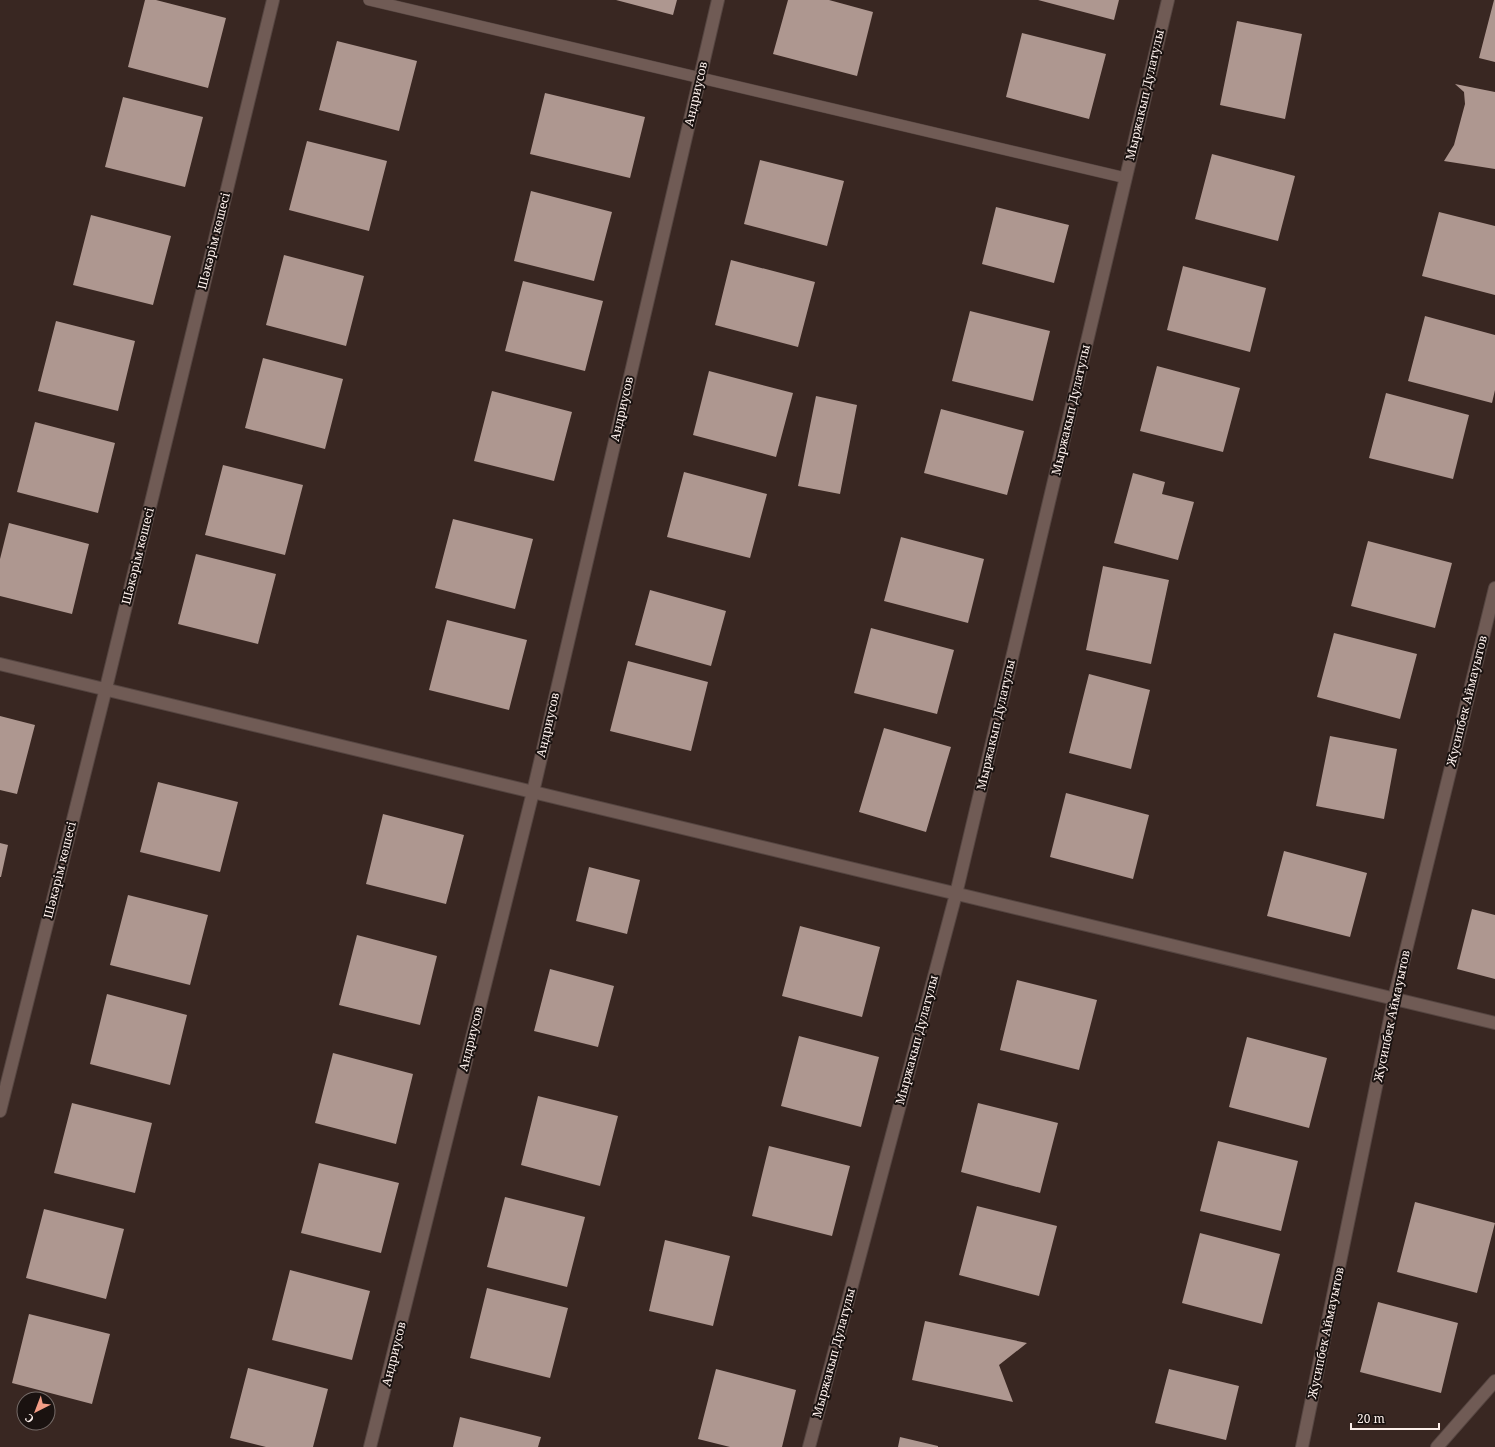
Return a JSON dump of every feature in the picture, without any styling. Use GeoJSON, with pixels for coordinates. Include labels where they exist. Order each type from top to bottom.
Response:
{"type":"FeatureCollection","features":[{"type":"Feature","properties":{"kind":"street","name":"Шәкәрім көшесі"},"geometry":{"type":"LineString","coordinates":[[0,1111],[106,688],[273,0]]}},
{"type":"Feature","properties":{"kind":"street","name":"Андриусов"},"geometry":{"type":"LineString","coordinates":[[370,1447],[533,792],[718,0]]}},
{"type":"Feature","properties":{"kind":"street","name":"Мыржакып Дулатулы"},"geometry":{"type":"LineString","coordinates":[[809,1447],[956,894],[1168,0]]}},
{"type":"Feature","properties":{"kind":"street","name":"Жусипбек Аймауытов"},"geometry":{"type":"LineString","coordinates":[[1302,1447],[1394,999],[1495,588]]}},
{"type":"Feature","properties":{"kind":"street"},"geometry":{"type":"LineString","coordinates":[[0,664],[106,688],[1495,1023]]}},
{"type":"Feature","properties":{"kind":"street"},"geometry":{"type":"LineString","coordinates":[[1437,1447],[1495,1381]]}},
{"type":"Feature","properties":{"kind":"lane"},"geometry":{"type":"LineString","coordinates":[[369,0],[1126,178]]}},
{"type":"Feature","properties":{"kind":"building"},"geometry":{"type":"Polygon","coordinates":[[[145,0],[156,0],[226,18],[208,88],[128,67],[145,0]]]}},
{"type":"Feature","properties":{"kind":"building"},"geometry":{"type":"Polygon","coordinates":[[[616,0],[677,0],[673,15],[616,0]]]}},
{"type":"Feature","properties":{"kind":"building"},"geometry":{"type":"Polygon","coordinates":[[[788,0],[829,0],[873,12],[857,76],[773,54],[788,0]]]}},
{"type":"Feature","properties":{"kind":"building"},"geometry":{"type":"Polygon","coordinates":[[[1038,0],[1119,0],[1114,20],[1038,0]]]}},
{"type":"Feature","properties":{"kind":"building"},"geometry":{"type":"Polygon","coordinates":[[[1495,0],[1495,62],[1479,58],[1495,0]]]}},
{"type":"Feature","properties":{"kind":"building"},"geometry":{"type":"Polygon","coordinates":[[[1237,21],[1302,34],[1285,119],[1220,105],[1237,21]]]}},
{"type":"Feature","properties":{"kind":"building"},"geometry":{"type":"Polygon","coordinates":[[[1022,33],[1106,54],[1089,119],[1006,97],[1022,33]]]}},
{"type":"Feature","properties":{"kind":"building"},"geometry":{"type":"Polygon","coordinates":[[[337,41],[417,61],[399,131],[319,110],[337,41]]]}},
{"type":"Feature","properties":{"kind":"building"},"geometry":{"type":"Polygon","coordinates":[[[1455,84],[1495,92],[1495,169],[1444,161],[1454,145],[1465,104],[1464,92],[1455,84]]]}},
{"type":"Feature","properties":{"kind":"building"},"geometry":{"type":"Polygon","coordinates":[[[545,93],[645,117],[630,178],[530,154],[545,93]]]}},
{"type":"Feature","properties":{"kind":"building"},"geometry":{"type":"Polygon","coordinates":[[[123,97],[203,117],[185,187],[105,167],[123,97]]]}},
{"type":"Feature","properties":{"kind":"building"},"geometry":{"type":"Polygon","coordinates":[[[307,141],[387,161],[369,231],[289,210],[307,141]]]}},
{"type":"Feature","properties":{"kind":"building"},"geometry":{"type":"Polygon","coordinates":[[[1212,154],[1295,176],[1278,241],[1195,219],[1212,154]]]}},
{"type":"Feature","properties":{"kind":"building"},"geometry":{"type":"Polygon","coordinates":[[[760,160],[844,181],[827,246],[744,224],[760,160]]]}},
{"type":"Feature","properties":{"kind":"building"},"geometry":{"type":"Polygon","coordinates":[[[531,191],[612,212],[594,281],[514,261],[531,191]]]}},
{"type":"Feature","properties":{"kind":"building"},"geometry":{"type":"Polygon","coordinates":[[[996,207],[1069,225],[1054,283],[982,264],[996,207]]]}},
{"type":"Feature","properties":{"kind":"building"},"geometry":{"type":"Polygon","coordinates":[[[1439,212],[1495,226],[1495,295],[1422,276],[1439,212]]]}},
{"type":"Feature","properties":{"kind":"building"},"geometry":{"type":"Polygon","coordinates":[[[91,215],[171,236],[153,305],[73,285],[91,215]]]}},
{"type":"Feature","properties":{"kind":"building"},"geometry":{"type":"Polygon","coordinates":[[[284,255],[364,276],[346,346],[266,325],[284,255]]]}},
{"type":"Feature","properties":{"kind":"building"},"geometry":{"type":"Polygon","coordinates":[[[731,260],[815,282],[798,347],[715,325],[731,260]]]}},
{"type":"Feature","properties":{"kind":"building"},"geometry":{"type":"Polygon","coordinates":[[[1183,266],[1266,288],[1250,352],[1167,330],[1183,266]]]}},
{"type":"Feature","properties":{"kind":"building"},"geometry":{"type":"Polygon","coordinates":[[[523,281],[603,301],[585,371],[505,351],[523,281]]]}},
{"type":"Feature","properties":{"kind":"building"},"geometry":{"type":"Polygon","coordinates":[[[970,311],[1050,331],[1033,401],[952,381],[970,311]]]}},
{"type":"Feature","properties":{"kind":"building"},"geometry":{"type":"Polygon","coordinates":[[[1425,316],[1495,335],[1495,390],[1492,403],[1408,381],[1425,316]]]}},
{"type":"Feature","properties":{"kind":"building"},"geometry":{"type":"Polygon","coordinates":[[[56,321],[135,341],[118,411],[38,391],[56,321]]]}},
{"type":"Feature","properties":{"kind":"building"},"geometry":{"type":"Polygon","coordinates":[[[263,358],[343,379],[325,449],[245,428],[263,358]]]}},
{"type":"Feature","properties":{"kind":"building"},"geometry":{"type":"Polygon","coordinates":[[[1157,366],[1240,388],[1223,452],[1140,431],[1157,366]]]}},
{"type":"Feature","properties":{"kind":"building"},"geometry":{"type":"Polygon","coordinates":[[[709,371],[793,393],[776,457],[693,435],[709,371]]]}},
{"type":"Feature","properties":{"kind":"building"},"geometry":{"type":"Polygon","coordinates":[[[492,391],[572,412],[554,481],[474,461],[492,391]]]}},
{"type":"Feature","properties":{"kind":"building"},"geometry":{"type":"Polygon","coordinates":[[[1386,393],[1469,415],[1453,479],[1369,458],[1386,393]]]}},
{"type":"Feature","properties":{"kind":"building"},"geometry":{"type":"Polygon","coordinates":[[[816,396],[857,405],[840,494],[798,486],[816,396]]]}},
{"type":"Feature","properties":{"kind":"building"},"geometry":{"type":"Polygon","coordinates":[[[941,409],[1024,431],[1007,495],[924,473],[941,409]]]}},
{"type":"Feature","properties":{"kind":"building"},"geometry":{"type":"Polygon","coordinates":[[[35,422],[115,443],[98,513],[17,492],[35,422]]]}},
{"type":"Feature","properties":{"kind":"building"},"geometry":{"type":"Polygon","coordinates":[[[223,465],[303,485],[285,555],[205,535],[223,465]]]}},
{"type":"Feature","properties":{"kind":"building"},"geometry":{"type":"Polygon","coordinates":[[[684,472],[767,494],[750,558],[667,537],[684,472]]]}},
{"type":"Feature","properties":{"kind":"building"},"geometry":{"type":"Polygon","coordinates":[[[1133,473],[1165,482],[1162,494],[1194,502],[1178,560],[1114,543],[1133,473]]]}},
{"type":"Feature","properties":{"kind":"building"},"geometry":{"type":"Polygon","coordinates":[[[453,519],[533,539],[515,609],[435,588],[453,519]]]}},
{"type":"Feature","properties":{"kind":"building"},"geometry":{"type":"Polygon","coordinates":[[[9,523],[89,544],[72,614],[0,596],[0,559],[9,523]]]}},
{"type":"Feature","properties":{"kind":"building"},"geometry":{"type":"Polygon","coordinates":[[[901,537],[984,559],[968,623],[884,601],[901,537]]]}},
{"type":"Feature","properties":{"kind":"building"},"geometry":{"type":"Polygon","coordinates":[[[1368,541],[1452,563],[1435,628],[1351,606],[1368,541]]]}},
{"type":"Feature","properties":{"kind":"building"},"geometry":{"type":"Polygon","coordinates":[[[196,554],[276,574],[258,644],[178,624],[196,554]]]}},
{"type":"Feature","properties":{"kind":"building"},"geometry":{"type":"Polygon","coordinates":[[[1103,566],[1169,580],[1151,664],[1086,650],[1103,566]]]}},
{"type":"Feature","properties":{"kind":"building"},"geometry":{"type":"Polygon","coordinates":[[[650,590],[726,611],[711,666],[635,645],[650,590]]]}},
{"type":"Feature","properties":{"kind":"building"},"geometry":{"type":"Polygon","coordinates":[[[447,620],[527,640],[509,710],[429,690],[447,620]]]}},
{"type":"Feature","properties":{"kind":"building"},"geometry":{"type":"Polygon","coordinates":[[[871,628],[954,650],[937,714],[854,693],[871,628]]]}},
{"type":"Feature","properties":{"kind":"building"},"geometry":{"type":"Polygon","coordinates":[[[1334,633],[1417,654],[1400,719],[1317,697],[1334,633]]]}},
{"type":"Feature","properties":{"kind":"building"},"geometry":{"type":"Polygon","coordinates":[[[628,661],[708,682],[691,751],[610,731],[628,661]]]}},
{"type":"Feature","properties":{"kind":"building"},"geometry":{"type":"Polygon","coordinates":[[[1089,674],[1150,690],[1131,769],[1069,753],[1089,674]]]}},
{"type":"Feature","properties":{"kind":"building"},"geometry":{"type":"Polygon","coordinates":[[[0,716],[35,725],[17,794],[0,790],[0,716]]]}},
{"type":"Feature","properties":{"kind":"building"},"geometry":{"type":"Polygon","coordinates":[[[884,728],[951,747],[926,832],[859,812],[884,728]]]}},
{"type":"Feature","properties":{"kind":"building"},"geometry":{"type":"Polygon","coordinates":[[[1330,736],[1397,749],[1384,819],[1316,806],[1330,736]]]}},
{"type":"Feature","properties":{"kind":"building"},"geometry":{"type":"Polygon","coordinates":[[[158,782],[238,802],[220,872],[140,852],[158,782]]]}},
{"type":"Feature","properties":{"kind":"building"},"geometry":{"type":"Polygon","coordinates":[[[1066,793],[1149,815],[1133,879],[1050,857],[1066,793]]]}},
{"type":"Feature","properties":{"kind":"building"},"geometry":{"type":"Polygon","coordinates":[[[383,814],[464,835],[446,904],[366,884],[383,814]]]}},
{"type":"Feature","properties":{"kind":"building"},"geometry":{"type":"Polygon","coordinates":[[[0,843],[8,845],[1,877],[0,877],[0,843]]]}},
{"type":"Feature","properties":{"kind":"building"},"geometry":{"type":"Polygon","coordinates":[[[1284,851],[1367,873],[1350,937],[1267,916],[1284,851]]]}},
{"type":"Feature","properties":{"kind":"building"},"geometry":{"type":"Polygon","coordinates":[[[589,867],[640,880],[627,934],[576,921],[589,867]]]}},
{"type":"Feature","properties":{"kind":"building"},"geometry":{"type":"Polygon","coordinates":[[[128,895],[208,915],[190,985],[110,965],[128,895]]]}},
{"type":"Feature","properties":{"kind":"building"},"geometry":{"type":"Polygon","coordinates":[[[1472,909],[1495,915],[1495,979],[1457,969],[1472,909]]]}},
{"type":"Feature","properties":{"kind":"building"},"geometry":{"type":"Polygon","coordinates":[[[800,926],[880,947],[862,1017],[782,996],[800,926]]]}},
{"type":"Feature","properties":{"kind":"building"},"geometry":{"type":"Polygon","coordinates":[[[357,935],[437,956],[420,1025],[339,1005],[357,935]]]}},
{"type":"Feature","properties":{"kind":"building"},"geometry":{"type":"Polygon","coordinates":[[[550,969],[614,986],[598,1047],[534,1031],[550,969]]]}},
{"type":"Feature","properties":{"kind":"building"},"geometry":{"type":"Polygon","coordinates":[[[1017,980],[1097,1000],[1079,1070],[1000,1050],[1017,980]]]}},
{"type":"Feature","properties":{"kind":"building"},"geometry":{"type":"Polygon","coordinates":[[[107,994],[187,1015],[170,1085],[90,1064],[107,994]]]}},
{"type":"Feature","properties":{"kind":"building"},"geometry":{"type":"Polygon","coordinates":[[[799,1036],[879,1057],[861,1127],[781,1106],[799,1036]]]}},
{"type":"Feature","properties":{"kind":"building"},"geometry":{"type":"Polygon","coordinates":[[[1247,1037],[1327,1058],[1309,1128],[1229,1107],[1247,1037]]]}},
{"type":"Feature","properties":{"kind":"building"},"geometry":{"type":"Polygon","coordinates":[[[333,1053],[413,1074],[396,1144],[315,1123],[333,1053]]]}},
{"type":"Feature","properties":{"kind":"building"},"geometry":{"type":"Polygon","coordinates":[[[538,1096],[618,1116],[600,1186],[521,1165],[538,1096]]]}},
{"type":"Feature","properties":{"kind":"building"},"geometry":{"type":"Polygon","coordinates":[[[72,1103],[152,1123],[135,1193],[54,1173],[72,1103]]]}},
{"type":"Feature","properties":{"kind":"building"},"geometry":{"type":"Polygon","coordinates":[[[978,1103],[1058,1123],[1040,1193],[961,1172],[978,1103]]]}},
{"type":"Feature","properties":{"kind":"building"},"geometry":{"type":"Polygon","coordinates":[[[1218,1141],[1298,1161],[1281,1231],[1200,1211],[1218,1141]]]}},
{"type":"Feature","properties":{"kind":"building"},"geometry":{"type":"Polygon","coordinates":[[[769,1146],[850,1166],[832,1236],[752,1216],[769,1146]]]}},
{"type":"Feature","properties":{"kind":"building"},"geometry":{"type":"Polygon","coordinates":[[[319,1163],[399,1183],[381,1253],[301,1233],[319,1163]]]}},
{"type":"Feature","properties":{"kind":"building"},"geometry":{"type":"Polygon","coordinates":[[[505,1197],[585,1217],[567,1287],[487,1267],[505,1197]]]}},
{"type":"Feature","properties":{"kind":"building"},"geometry":{"type":"Polygon","coordinates":[[[1415,1202],[1495,1223],[1477,1293],[1397,1272],[1415,1202]]]}},
{"type":"Feature","properties":{"kind":"building"},"geometry":{"type":"Polygon","coordinates":[[[977,1206],[1057,1226],[1039,1296],[959,1275],[977,1206]]]}},
{"type":"Feature","properties":{"kind":"building"},"geometry":{"type":"Polygon","coordinates":[[[44,1209],[124,1229],[106,1299],[26,1278],[44,1209]]]}},
{"type":"Feature","properties":{"kind":"building"},"geometry":{"type":"Polygon","coordinates":[[[1200,1233],[1280,1254],[1262,1324],[1182,1303],[1200,1233]]]}},
{"type":"Feature","properties":{"kind":"building"},"geometry":{"type":"Polygon","coordinates":[[[665,1240],[730,1256],[713,1326],[649,1311],[665,1240]]]}},
{"type":"Feature","properties":{"kind":"building"},"geometry":{"type":"Polygon","coordinates":[[[290,1270],[370,1291],[352,1360],[272,1340],[290,1270]]]}},
{"type":"Feature","properties":{"kind":"building"},"geometry":{"type":"Polygon","coordinates":[[[487,1288],[568,1308],[550,1378],[470,1358],[487,1288]]]}},
{"type":"Feature","properties":{"kind":"building"},"geometry":{"type":"Polygon","coordinates":[[[1378,1302],[1458,1323],[1441,1393],[1360,1372],[1378,1302]]]}},
{"type":"Feature","properties":{"kind":"building"},"geometry":{"type":"Polygon","coordinates":[[[29,1314],[110,1334],[92,1404],[56,1395],[56,1391],[42,1391],[12,1383],[29,1314]]]}},
{"type":"Feature","properties":{"kind":"building"},"geometry":{"type":"Polygon","coordinates":[[[925,1321],[1027,1343],[999,1365],[1013,1402],[912,1380],[925,1321]]]}},
{"type":"Feature","properties":{"kind":"building"},"geometry":{"type":"Polygon","coordinates":[[[248,1368],[328,1389],[313,1447],[266,1447],[230,1438],[248,1368]]]}},
{"type":"Feature","properties":{"kind":"building"},"geometry":{"type":"Polygon","coordinates":[[[716,1369],[796,1390],[782,1447],[730,1447],[698,1439],[716,1369]]]}},
{"type":"Feature","properties":{"kind":"building"},"geometry":{"type":"Polygon","coordinates":[[[1169,1369],[1239,1386],[1226,1440],[1155,1423],[1169,1369]]]}},
{"type":"Feature","properties":{"kind":"building"},"geometry":{"type":"Polygon","coordinates":[[[460,1417],[541,1437],[538,1447],[453,1447],[460,1417]]]}},
{"type":"Feature","properties":{"kind":"building"},"geometry":{"type":"Polygon","coordinates":[[[900,1437],[938,1446],[938,1447],[898,1447],[900,1437]]]}}]}
